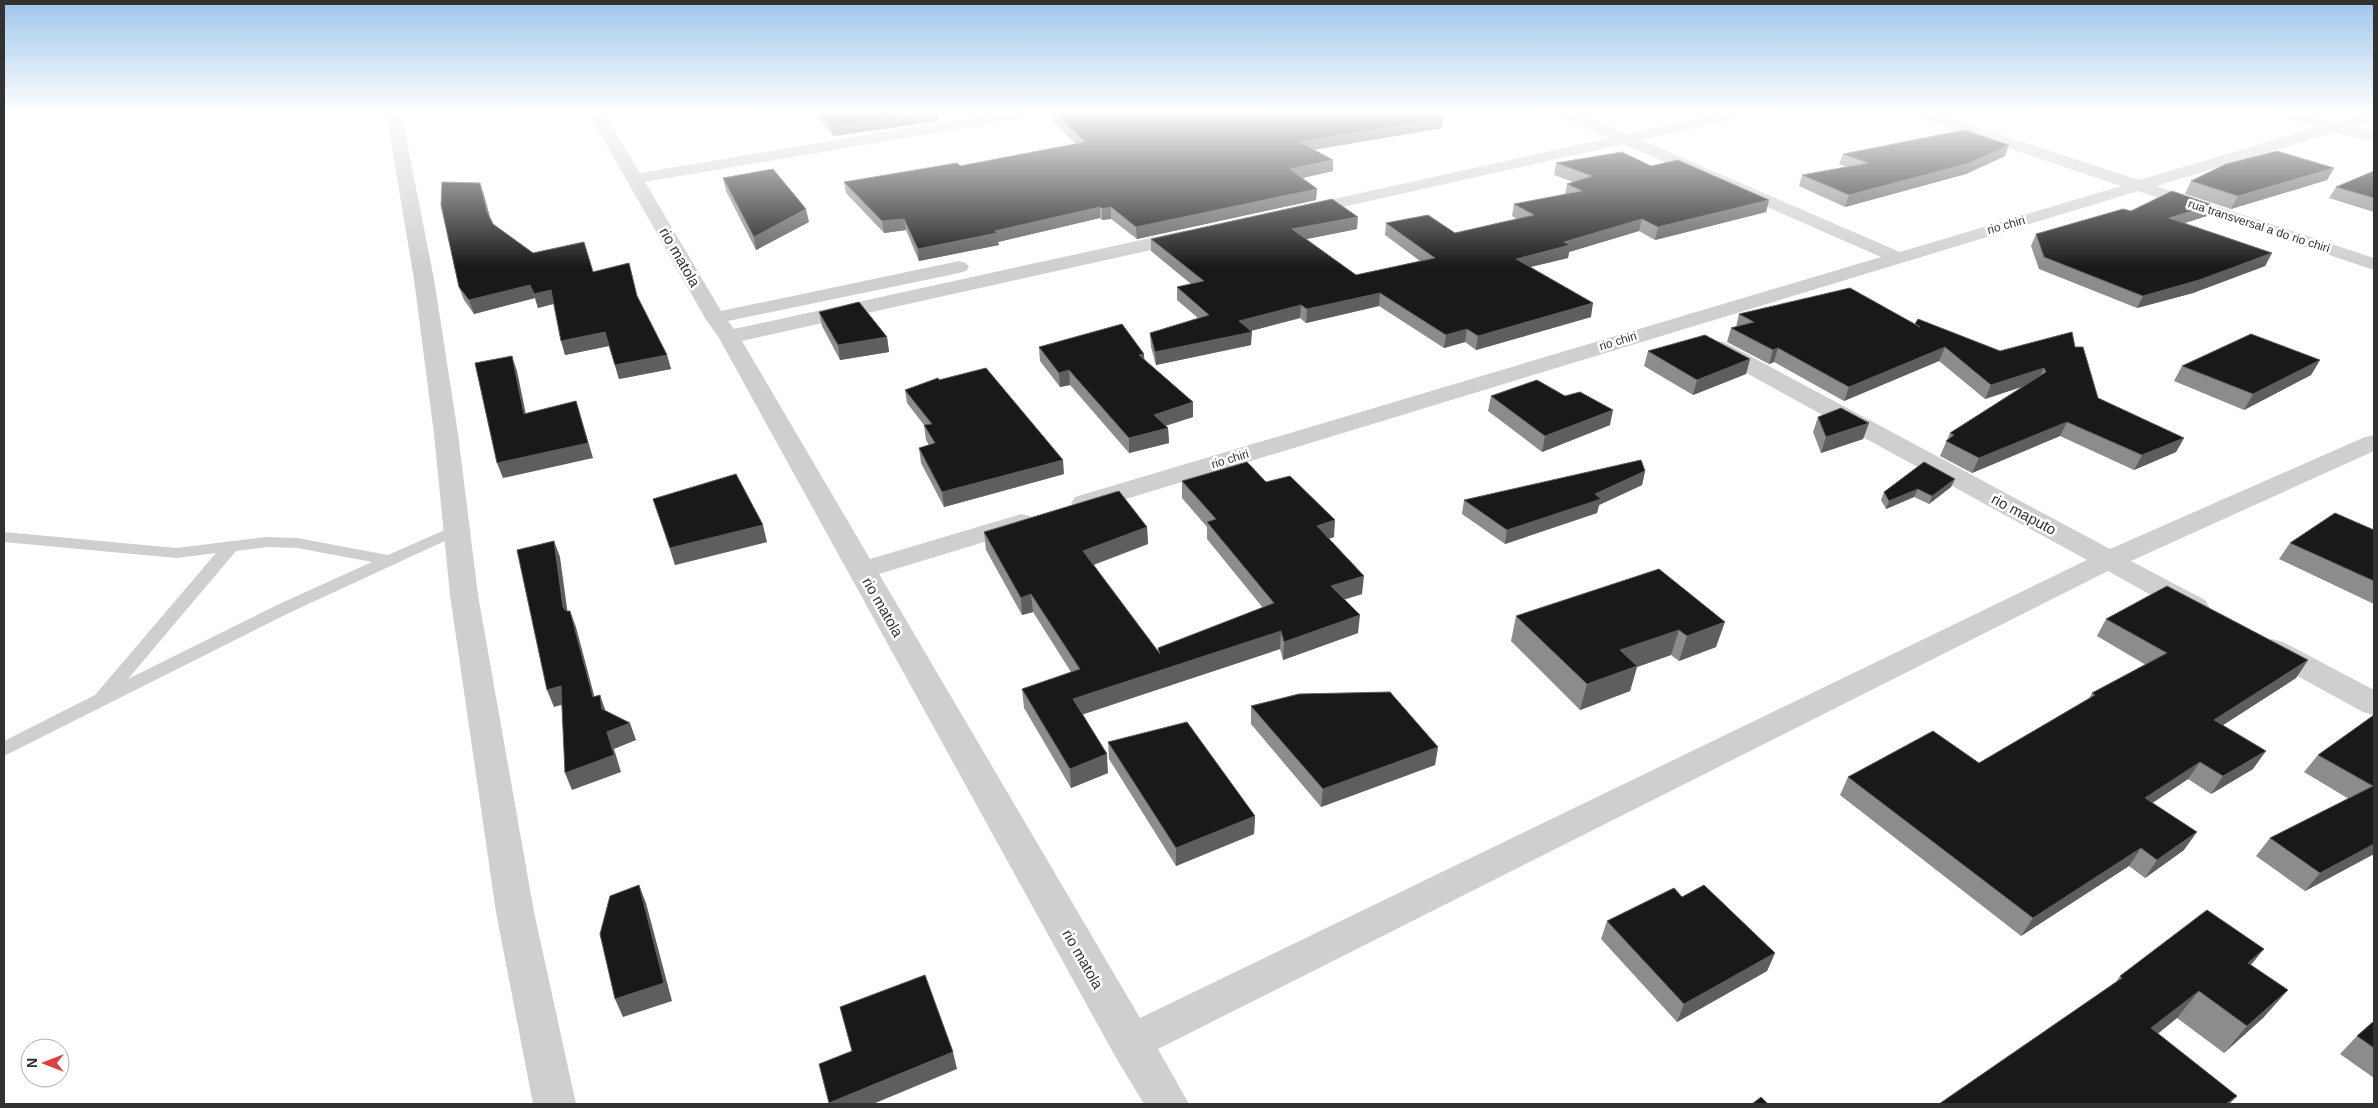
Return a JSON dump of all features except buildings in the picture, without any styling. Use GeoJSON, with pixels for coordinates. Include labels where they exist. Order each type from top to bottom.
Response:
{"type":"FeatureCollection","features":[{"type":"Feature","properties":{"kind":"street"},"geometry":{"type":"LineString","coordinates":[[402,164],[424,279],[446,434],[464,595],[515,912],[555,1104]]}},
{"type":"Feature","properties":{"kind":"street","name":"rio matola"},"geometry":{"type":"LineString","coordinates":[[627,164],[862,570],[1130,1043],[1167,1104]]}},
{"type":"Feature","properties":{"kind":"street"},"geometry":{"type":"LineString","coordinates":[[636,179],[726,164]]}},
{"type":"Feature","properties":{"kind":"street"},"geometry":{"type":"LineString","coordinates":[[1296,196],[1448,164]]}},
{"type":"Feature","properties":{"kind":"street"},"geometry":{"type":"LineString","coordinates":[[1290,214],[1517,164]]}},
{"type":"Feature","properties":{"kind":"street"},"geometry":{"type":"LineString","coordinates":[[1684,164],[1896,257]]}},
{"type":"Feature","properties":{"kind":"street","name":"rua transversal a do rio chiri"},"geometry":{"type":"LineString","coordinates":[[2072,164],[2374,264]]}},
{"type":"Feature","properties":{"kind":"street","name":"rio chiri"},"geometry":{"type":"LineString","coordinates":[[862,570],[1896,257],[2211,164]]}},
{"type":"Feature","properties":{"kind":"street"},"geometry":{"type":"LineString","coordinates":[[1122,233],[1190,218]]}},
{"type":"Feature","properties":{"kind":"street"},"geometry":{"type":"LineString","coordinates":[[722,328],[1203,233]]}},
{"type":"Feature","properties":{"kind":"street"},"geometry":{"type":"LineString","coordinates":[[722,328],[977,263]]}},
{"type":"Feature","properties":{"kind":"street","name":"rio maputo"},"geometry":{"type":"LineString","coordinates":[[1674,324],[2220,620]]}},
{"type":"Feature","properties":{"kind":"street"},"geometry":{"type":"LineString","coordinates":[[1130,1043],[2109,560],[2374,442]]}},
{"type":"Feature","properties":{"kind":"street"},"geometry":{"type":"LineString","coordinates":[[2254,639],[2374,704]]}},
{"type":"Feature","properties":{"kind":"lane"},"geometry":{"type":"LineString","coordinates":[[4,749],[283,609],[456,530]]}},
{"type":"Feature","properties":{"kind":"lane"},"geometry":{"type":"LineString","coordinates":[[4,537],[176,553],[267,542],[297,543],[388,560]]}},
{"type":"Feature","properties":{"kind":"lane"},"geometry":{"type":"LineString","coordinates":[[100,701],[231,546]]}}]}
